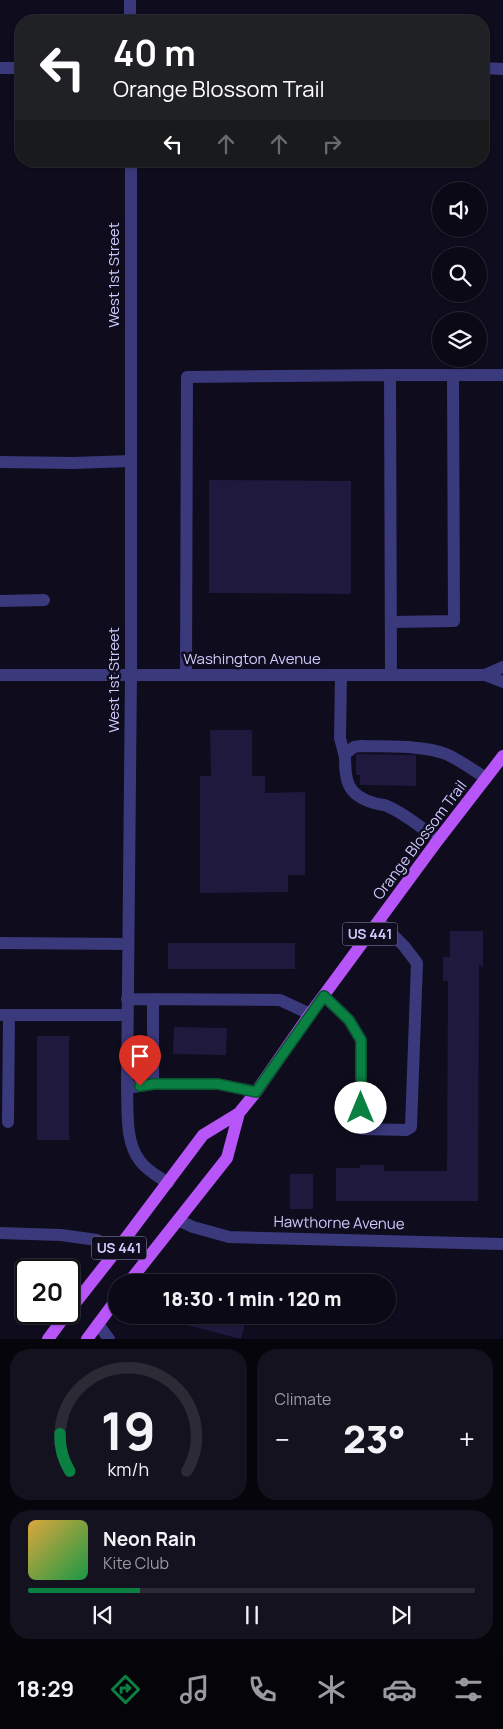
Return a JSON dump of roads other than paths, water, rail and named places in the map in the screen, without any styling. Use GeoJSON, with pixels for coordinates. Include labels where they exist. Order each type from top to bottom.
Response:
{"type":"FeatureCollection","features":[{"type":"Feature","properties":{"kind":"main road","name":"Orange Blossom Trail"},"geometry":{"type":"LineString","coordinates":[[80,1297],[203,1135],[239,1113],[256,1092],[310,1014],[438,840],[503,756]]}},
{"type":"Feature","properties":{"kind":"main road","name":"Orange Blossom Trail"},"geometry":{"type":"LineString","coordinates":[[136,1274],[227,1158],[239,1113]]}},
{"type":"Feature","properties":{"kind":"main road"},"geometry":{"type":"LineString","coordinates":[[87,1339],[108,1311]]}},
{"type":"Feature","properties":{"kind":"main road","name":"Orange Blossom Trail"},"geometry":{"type":"LineString","coordinates":[[48,1339],[59,1324]]}},
{"type":"Feature","properties":{"kind":"street"},"geometry":{"type":"LineString","coordinates":[[130,0],[130,15]]}},
{"type":"Feature","properties":{"kind":"street"},"geometry":{"type":"LineString","coordinates":[[0,68],[15,68]]}},
{"type":"Feature","properties":{"kind":"street"},"geometry":{"type":"LineString","coordinates":[[489,68],[503,68]]}},
{"type":"Feature","properties":{"kind":"street","name":"West 1st Street"},"geometry":{"type":"LineString","coordinates":[[131,167],[131,675],[127,1088],[129,1131],[132,1146],[140,1161],[168,1183]]}},
{"type":"Feature","properties":{"kind":"street"},"geometry":{"type":"LineString","coordinates":[[390,374],[391,675]]}},
{"type":"Feature","properties":{"kind":"street"},"geometry":{"type":"LineString","coordinates":[[391,622],[454,621],[453,375]]}},
{"type":"Feature","properties":{"kind":"street"},"geometry":{"type":"LineString","coordinates":[[186,675],[187,376],[503,375]]}},
{"type":"Feature","properties":{"kind":"street"},"geometry":{"type":"LineString","coordinates":[[0,462],[72,463],[131,461]]}},
{"type":"Feature","properties":{"kind":"street"},"geometry":{"type":"LineString","coordinates":[[0,601],[44,600]]}},
{"type":"Feature","properties":{"kind":"street"},"geometry":{"type":"LineString","coordinates":[[485,675],[503,666]]}},
{"type":"Feature","properties":{"kind":"street","name":"Washington Avenue"},"geometry":{"type":"LineString","coordinates":[[0,675],[485,675],[503,682]]}},
{"type":"Feature","properties":{"kind":"street"},"geometry":{"type":"LineString","coordinates":[[341,675],[340,738],[345,757],[345,777],[350,788],[360,797],[388,806],[438,840]]}},
{"type":"Feature","properties":{"kind":"street"},"geometry":{"type":"LineString","coordinates":[[345,757],[350,749],[361,746],[430,749],[446,754],[486,778]]}},
{"type":"Feature","properties":{"kind":"street"},"geometry":{"type":"LineString","coordinates":[[324,996],[349,1020],[361,1040],[361,1126],[363,1129],[406,1130],[411,1127],[417,964],[404,946],[379,921]]}},
{"type":"Feature","properties":{"kind":"street"},"geometry":{"type":"LineString","coordinates":[[0,943],[128,944]]}},
{"type":"Feature","properties":{"kind":"street"},"geometry":{"type":"LineString","coordinates":[[127,999],[280,1000],[310,1014]]}},
{"type":"Feature","properties":{"kind":"street"},"geometry":{"type":"LineString","coordinates":[[153,999],[153,1084]]}},
{"type":"Feature","properties":{"kind":"street"},"geometry":{"type":"LineString","coordinates":[[8,1122],[4,1015],[127,1015]]}},
{"type":"Feature","properties":{"kind":"street"},"geometry":{"type":"LineString","coordinates":[[127,1088],[153,1084],[218,1084],[256,1092]]}},
{"type":"Feature","properties":{"kind":"street","name":"Hawthorne Avenue"},"geometry":{"type":"LineString","coordinates":[[178,1220],[193,1227],[229,1237],[503,1244]]}},
{"type":"Feature","properties":{"kind":"street"},"geometry":{"type":"LineString","coordinates":[[0,1233],[61,1235],[97,1240],[113,1255]]}},
{"type":"Feature","properties":{"kind":"street"},"geometry":{"type":"LineString","coordinates":[[98,1324],[108,1339]]}}]}
